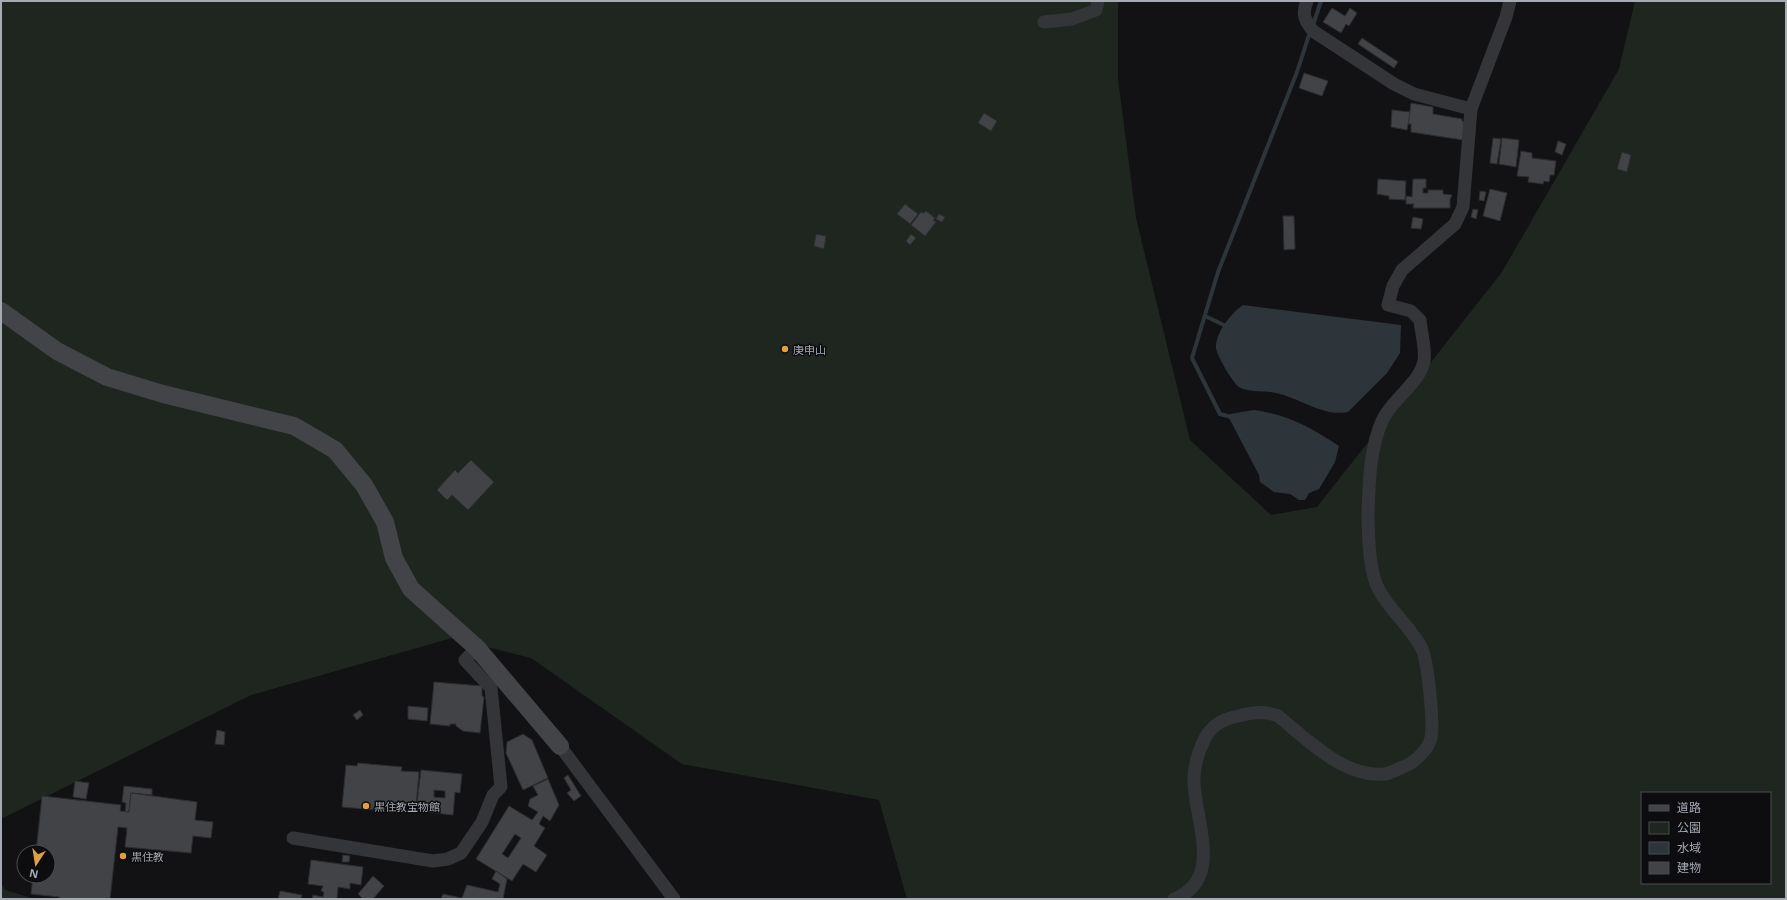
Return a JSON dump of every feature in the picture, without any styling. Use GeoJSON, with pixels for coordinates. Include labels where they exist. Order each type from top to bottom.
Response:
{"type":"FeatureCollection","features":[{"type":"Feature","properties":{"kind":"street"},"geometry":{"type":"LineString","coordinates":[[1044,22],[1072,19],[1096,10],[1098,1]]}},
{"type":"Feature","properties":{"kind":"street"},"geometry":{"type":"LineString","coordinates":[[1307,1],[1303,11],[1310,28],[1394,84],[1414,94],[1471,110]]}},
{"type":"Feature","properties":{"kind":"street"},"geometry":{"type":"LineString","coordinates":[[1174,899],[1185,895],[1195,885],[1201,872],[1204,844],[1194,780],[1195,762],[1206,735],[1214,726],[1225,719],[1246,714],[1270,713],[1278,716],[1345,766],[1367,773],[1386,774],[1408,765],[1422,753],[1430,739],[1432,726],[1425,657],[1420,646],[1378,590],[1374,576],[1368,513],[1371,467],[1382,421],[1420,371],[1424,360],[1420,320],[1411,311],[1388,305],[1393,286],[1402,270],[1455,224],[1464,207],[1471,110],[1506,17],[1510,1]]}},
{"type":"Feature","properties":{"kind":"street"},"geometry":{"type":"LineString","coordinates":[[1,311],[56,351],[107,377],[163,394],[294,426],[335,450],[364,485],[381,516],[394,558],[411,589],[477,648],[560,746],[674,899]]}},
{"type":"Feature","properties":{"kind":"street"},"geometry":{"type":"LineString","coordinates":[[292,838],[433,861],[448,859],[460,853],[482,822],[492,796],[501,787],[491,688],[465,660],[477,648]]}},
{"type":"Feature","properties":{"kind":"green space"},"geometry":{"type":"Polygon","coordinates":[[[1,1],[1118,1],[1118,79],[1136,218],[1190,440],[1271,515],[1317,507],[1502,272],[1619,69],[1635,1],[1786,1],[1786,899],[907,899],[879,800],[682,764],[531,658],[452,638],[251,695],[1,819],[1,1]]]}},
{"type":"Feature","properties":{"kind":"green space"},"geometry":{"type":"Polygon","coordinates":[[[1,883],[5,890],[35,899],[1,899],[1,883]]]}},
{"type":"Feature","properties":{"kind":"water"},"geometry":{"type":"Polygon","coordinates":[[[1243,305],[1401,325],[1400,353],[1387,373],[1348,412],[1330,412],[1321,410],[1285,395],[1243,389],[1236,385],[1222,363],[1217,352],[1216,342],[1221,330],[1229,318],[1243,305]]]}},
{"type":"Feature","properties":{"kind":"water"},"geometry":{"type":"Polygon","coordinates":[[[1254,410],[1278,415],[1299,423],[1339,446],[1335,462],[1319,489],[1309,493],[1305,500],[1299,500],[1290,494],[1274,492],[1260,482],[1259,475],[1229,418],[1230,414],[1254,410]]]}},
{"type":"Feature","properties":{"kind":"building"},"geometry":{"type":"Polygon","coordinates":[[[1332,8],[1345,16],[1350,8],[1357,13],[1349,26],[1346,24],[1341,33],[1323,22],[1332,8]]]}},
{"type":"Feature","properties":{"kind":"building"},"geometry":{"type":"Polygon","coordinates":[[[1362,38],[1398,62],[1394,68],[1358,44],[1362,38]]]}},
{"type":"Feature","properties":{"kind":"building"},"geometry":{"type":"Polygon","coordinates":[[[1304,73],[1328,81],[1322,96],[1299,88],[1304,73]]]}},
{"type":"Feature","properties":{"kind":"building"},"geometry":{"type":"Polygon","coordinates":[[[1411,103],[1433,107],[1433,114],[1462,119],[1464,122],[1463,140],[1411,132],[1411,124],[1408,124],[1411,103]]]}},
{"type":"Feature","properties":{"kind":"building"},"geometry":{"type":"Polygon","coordinates":[[[1392,110],[1410,112],[1407,130],[1391,127],[1392,110]]]}},
{"type":"Feature","properties":{"kind":"building"},"geometry":{"type":"Polygon","coordinates":[[[984,113],[997,121],[991,131],[978,123],[984,113]]]}},
{"type":"Feature","properties":{"kind":"building"},"geometry":{"type":"Polygon","coordinates":[[[1493,138],[1501,139],[1497,164],[1490,163],[1493,138]]]}},
{"type":"Feature","properties":{"kind":"building"},"geometry":{"type":"Polygon","coordinates":[[[1502,138],[1519,140],[1516,167],[1499,164],[1502,138]]]}},
{"type":"Feature","properties":{"kind":"building"},"geometry":{"type":"Polygon","coordinates":[[[1558,141],[1566,144],[1562,155],[1555,152],[1558,141]]]}},
{"type":"Feature","properties":{"kind":"building"},"geometry":{"type":"Polygon","coordinates":[[[1521,151],[1532,153],[1532,158],[1556,161],[1554,175],[1550,175],[1549,182],[1544,181],[1543,184],[1528,182],[1529,177],[1517,176],[1521,151]]]}},
{"type":"Feature","properties":{"kind":"building"},"geometry":{"type":"Polygon","coordinates":[[[1622,152],[1631,155],[1627,172],[1617,169],[1622,152]]]}},
{"type":"Feature","properties":{"kind":"building"},"geometry":{"type":"Polygon","coordinates":[[[1378,179],[1406,181],[1405,200],[1389,199],[1389,196],[1377,194],[1378,179]]]}},
{"type":"Feature","properties":{"kind":"building"},"geometry":{"type":"Polygon","coordinates":[[[1413,179],[1426,179],[1426,188],[1423,188],[1423,193],[1428,193],[1428,190],[1443,190],[1443,194],[1452,195],[1450,199],[1450,208],[1413,208],[1414,204],[1406,204],[1406,196],[1412,197],[1413,179]]]}},
{"type":"Feature","properties":{"kind":"building"},"geometry":{"type":"Polygon","coordinates":[[[1490,189],[1507,193],[1500,221],[1483,216],[1490,189]]]}},
{"type":"Feature","properties":{"kind":"building"},"geometry":{"type":"Polygon","coordinates":[[[1480,191],[1486,192],[1484,201],[1479,200],[1480,191]]]}},
{"type":"Feature","properties":{"kind":"building"},"geometry":{"type":"Polygon","coordinates":[[[905,204],[918,214],[910,224],[897,214],[905,204]]]}},
{"type":"Feature","properties":{"kind":"building"},"geometry":{"type":"Polygon","coordinates":[[[1473,209],[1478,210],[1476,219],[1471,217],[1473,209]]]}},
{"type":"Feature","properties":{"kind":"building"},"geometry":{"type":"Polygon","coordinates":[[[926,211],[935,218],[933,220],[936,222],[925,236],[911,225],[921,212],[924,213],[926,211]]]}},
{"type":"Feature","properties":{"kind":"building"},"geometry":{"type":"Polygon","coordinates":[[[939,214],[945,217],[942,222],[936,219],[939,214]]]}},
{"type":"Feature","properties":{"kind":"building"},"geometry":{"type":"Polygon","coordinates":[[[1283,216],[1294,216],[1295,249],[1284,250],[1283,216]]]}},
{"type":"Feature","properties":{"kind":"building"},"geometry":{"type":"Polygon","coordinates":[[[1413,217],[1423,219],[1421,229],[1411,228],[1413,217]]]}},
{"type":"Feature","properties":{"kind":"building"},"geometry":{"type":"Polygon","coordinates":[[[816,234],[826,236],[824,249],[814,246],[816,234]]]}},
{"type":"Feature","properties":{"kind":"building"},"geometry":{"type":"Polygon","coordinates":[[[911,234],[916,238],[910,245],[906,241],[911,234]]]}},
{"type":"Feature","properties":{"kind":"building"},"geometry":{"type":"Polygon","coordinates":[[[471,460],[494,482],[468,510],[452,495],[447,500],[437,490],[455,470],[458,473],[471,460]]]}},
{"type":"Feature","properties":{"kind":"building"},"geometry":{"type":"Polygon","coordinates":[[[434,682],[482,686],[482,696],[484,697],[480,733],[463,731],[456,726],[456,724],[450,724],[450,726],[430,724],[434,682]]]}},
{"type":"Feature","properties":{"kind":"building"},"geometry":{"type":"Polygon","coordinates":[[[408,706],[428,708],[427,721],[408,719],[408,706]]]}},
{"type":"Feature","properties":{"kind":"building"},"geometry":{"type":"Polygon","coordinates":[[[360,710],[363,715],[357,720],[353,715],[360,710]]]}},
{"type":"Feature","properties":{"kind":"building"},"geometry":{"type":"Polygon","coordinates":[[[217,730],[225,732],[224,745],[215,744],[217,730]]]}},
{"type":"Feature","properties":{"kind":"building"},"geometry":{"type":"Polygon","coordinates":[[[523,734],[532,740],[548,778],[523,790],[506,753],[507,742],[523,734]]]}},
{"type":"Feature","properties":{"kind":"building"},"geometry":{"type":"Polygon","coordinates":[[[358,763],[402,767],[401,771],[419,772],[416,806],[398,804],[397,812],[342,807],[346,765],[357,766],[358,763]]]}},
{"type":"Feature","properties":{"kind":"building"},"geometry":{"type":"Polygon","coordinates":[[[421,770],[462,774],[460,793],[455,792],[453,815],[416,811],[421,770]],[[434,790],[434,797],[445,798],[445,791],[434,790]]]}},
{"type":"Feature","properties":{"kind":"building"},"geometry":{"type":"Polygon","coordinates":[[[568,775],[581,796],[574,801],[567,793],[571,790],[564,778],[568,775]]]}},
{"type":"Feature","properties":{"kind":"building"},"geometry":{"type":"Polygon","coordinates":[[[548,779],[559,805],[550,821],[543,816],[539,824],[545,828],[534,846],[547,855],[536,872],[523,864],[512,881],[476,859],[509,806],[532,820],[538,812],[528,806],[530,799],[538,795],[533,786],[548,779]],[[515,834],[502,854],[508,858],[521,838],[515,834]]]}},
{"type":"Feature","properties":{"kind":"building"},"geometry":{"type":"Polygon","coordinates":[[[75,781],[89,783],[86,799],[73,797],[75,781]]]}},
{"type":"Feature","properties":{"kind":"building"},"geometry":{"type":"Polygon","coordinates":[[[124,786],[152,789],[152,795],[131,793],[129,812],[125,811],[126,803],[122,802],[124,786]]]}},
{"type":"Feature","properties":{"kind":"building"},"geometry":{"type":"Polygon","coordinates":[[[131,793],[197,802],[195,820],[213,822],[211,838],[193,836],[191,853],[125,847],[127,828],[118,827],[110,899],[59,899],[59,897],[31,894],[32,884],[56,884],[56,844],[37,844],[42,796],[121,805],[120,811],[129,812],[131,793]]]}},
{"type":"Feature","properties":{"kind":"building"},"geometry":{"type":"Polygon","coordinates":[[[343,855],[350,856],[349,862],[342,862],[343,855]]]}},
{"type":"Feature","properties":{"kind":"building"},"geometry":{"type":"Polygon","coordinates":[[[311,860],[363,867],[361,885],[350,883],[350,889],[338,887],[337,899],[312,899],[313,895],[323,897],[324,892],[321,891],[323,886],[308,884],[311,860]]]}},
{"type":"Feature","properties":{"kind":"building"},"geometry":{"type":"Polygon","coordinates":[[[496,871],[507,879],[503,899],[441,899],[443,894],[462,898],[467,885],[498,892],[500,884],[492,879],[496,871]]]}},
{"type":"Feature","properties":{"kind":"building"},"geometry":{"type":"Polygon","coordinates":[[[373,876],[384,886],[373,899],[363,899],[358,894],[373,876]]]}},
{"type":"Feature","properties":{"kind":"building"},"geometry":{"type":"Polygon","coordinates":[[[280,891],[302,895],[301,899],[278,899],[280,891]]]}},
{"type":"Feature","properties":{"kind":"waterway"},"geometry":{"type":"LineString","coordinates":[[1313,25],[1321,1]]}},
{"type":"Feature","properties":{"kind":"waterway"},"geometry":{"type":"LineString","coordinates":[[1235,418],[1220,414],[1192,358],[1218,272],[1297,72],[1310,32]]}},
{"type":"Feature","properties":{"kind":"waterway"},"geometry":{"type":"LineString","coordinates":[[1205,316],[1228,327]]}},
{"type":"Feature","properties":{"kind":"place","name":"庚申山"},"geometry":{"type":"Point","coordinates":[785,349]}},
{"type":"Feature","properties":{"kind":"place","name":"黒住教宝物館"},"geometry":{"type":"Point","coordinates":[366,806]}},
{"type":"Feature","properties":{"kind":"place","name":"黒住教"},"geometry":{"type":"Point","coordinates":[123,856]}}]}
